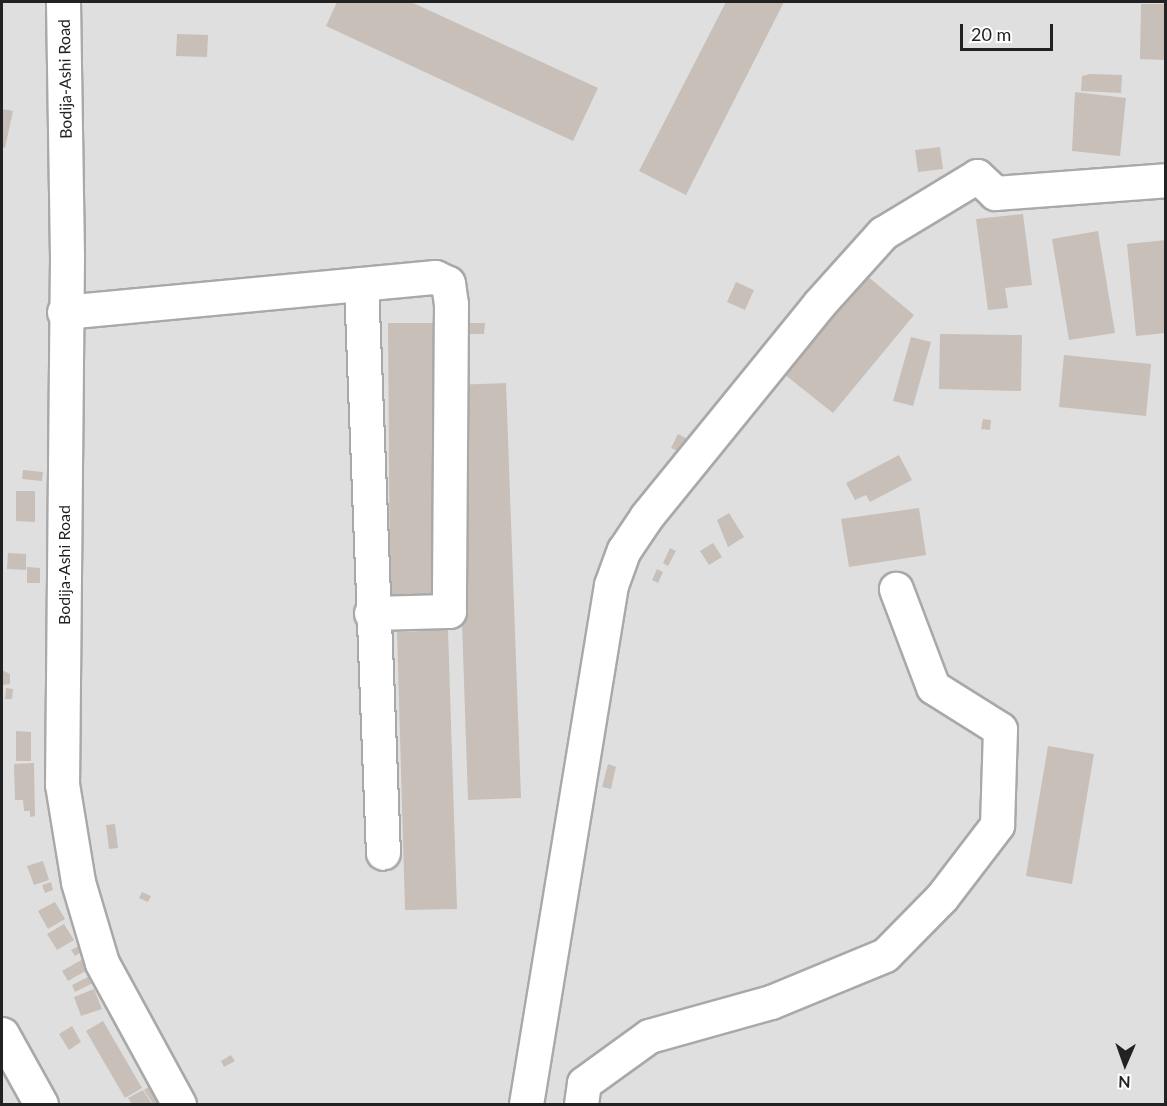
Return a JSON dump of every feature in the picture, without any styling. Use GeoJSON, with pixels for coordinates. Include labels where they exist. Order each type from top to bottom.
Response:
{"type":"FeatureCollection","features":[{"type":"Feature","properties":{"kind":"street","name":"Bodija-Ashi Road"},"geometry":{"type":"LineString","coordinates":[[63,2],[67,257],[64,312],[61,720],[68,833],[102,963],[180,1104]]}},
{"type":"Feature","properties":{"kind":"street"},"geometry":{"type":"LineString","coordinates":[[526,1104],[611,585],[624,550],[646,517],[812,313],[883,233],[977,176],[995,193],[1166,180]]}},
{"type":"Feature","properties":{"kind":"street"},"geometry":{"type":"LineString","coordinates":[[64,312],[435,277],[448,283],[451,304],[449,611],[371,613]]}},
{"type":"Feature","properties":{"kind":"street"},"geometry":{"type":"LineString","coordinates":[[361,284],[371,613],[383,852]]}},
{"type":"Feature","properties":{"kind":"street"},"geometry":{"type":"LineString","coordinates":[[581,1104],[584,1083],[649,1036],[771,1002],[885,955],[942,897],[997,825],[1000,729],[933,687],[896,589]]}},
{"type":"Feature","properties":{"kind":"street"},"geometry":{"type":"LineString","coordinates":[[2,1034],[41,1104]]}},
{"type":"Feature","properties":{"kind":"shaded area"},"geometry":{"type":"Polygon","coordinates":[[[2,2],[1165,2],[1165,1104],[2,1104],[2,2]]]}},
{"type":"Feature","properties":{"kind":"building"},"geometry":{"type":"Polygon","coordinates":[[[337,2],[411,2],[598,88],[573,141],[326,26],[337,2]]]}},
{"type":"Feature","properties":{"kind":"building"},"geometry":{"type":"Polygon","coordinates":[[[726,2],[784,2],[686,195],[639,171],[726,2]]]}},
{"type":"Feature","properties":{"kind":"building"},"geometry":{"type":"Polygon","coordinates":[[[1141,4],[1166,4],[1166,60],[1140,59],[1141,4]]]}},
{"type":"Feature","properties":{"kind":"building"},"geometry":{"type":"Polygon","coordinates":[[[177,34],[208,35],[207,57],[176,56],[177,34]]]}},
{"type":"Feature","properties":{"kind":"building"},"geometry":{"type":"Polygon","coordinates":[[[1122,75],[1121,93],[1081,91],[1082,76],[1122,75]]]}},
{"type":"Feature","properties":{"kind":"building"},"geometry":{"type":"Polygon","coordinates":[[[1075,92],[1126,98],[1120,156],[1072,151],[1075,92]]]}},
{"type":"Feature","properties":{"kind":"building"},"geometry":{"type":"Polygon","coordinates":[[[2,109],[13,111],[5,148],[2,147],[2,109]]]}},
{"type":"Feature","properties":{"kind":"building"},"geometry":{"type":"Polygon","coordinates":[[[940,147],[943,169],[918,172],[915,150],[940,147]]]}},
{"type":"Feature","properties":{"kind":"building"},"geometry":{"type":"Polygon","coordinates":[[[1023,214],[1032,285],[1005,288],[1008,308],[988,310],[976,219],[1023,214]]]}},
{"type":"Feature","properties":{"kind":"building"},"geometry":{"type":"Polygon","coordinates":[[[1098,231],[1115,333],[1069,340],[1052,239],[1098,231]]]}},
{"type":"Feature","properties":{"kind":"building"},"geometry":{"type":"Polygon","coordinates":[[[1166,240],[1166,333],[1136,336],[1127,244],[1166,240]]]}},
{"type":"Feature","properties":{"kind":"building"},"geometry":{"type":"Polygon","coordinates":[[[866,275],[914,315],[833,413],[784,374],[866,275]]]}},
{"type":"Feature","properties":{"kind":"building"},"geometry":{"type":"Polygon","coordinates":[[[736,282],[754,290],[745,310],[727,302],[736,282]]]}},
{"type":"Feature","properties":{"kind":"building"},"geometry":{"type":"Polygon","coordinates":[[[388,323],[440,323],[442,603],[390,603],[388,323]]]}},
{"type":"Feature","properties":{"kind":"building"},"geometry":{"type":"Polygon","coordinates":[[[456,323],[485,323],[484,334],[456,334],[456,323]]]}},
{"type":"Feature","properties":{"kind":"building"},"geometry":{"type":"Polygon","coordinates":[[[940,334],[1022,335],[1021,391],[939,389],[940,334]]]}},
{"type":"Feature","properties":{"kind":"building"},"geometry":{"type":"Polygon","coordinates":[[[911,337],[931,342],[913,406],[893,401],[911,337]]]}},
{"type":"Feature","properties":{"kind":"building"},"geometry":{"type":"Polygon","coordinates":[[[1064,355],[1151,364],[1146,416],[1059,407],[1064,355]]]}},
{"type":"Feature","properties":{"kind":"building"},"geometry":{"type":"Polygon","coordinates":[[[506,383],[521,798],[468,800],[454,385],[506,383]]]}},
{"type":"Feature","properties":{"kind":"building"},"geometry":{"type":"Polygon","coordinates":[[[983,419],[991,420],[990,430],[981,429],[983,419]]]}},
{"type":"Feature","properties":{"kind":"building"},"geometry":{"type":"Polygon","coordinates":[[[678,434],[691,441],[685,454],[671,448],[678,434]]]}},
{"type":"Feature","properties":{"kind":"building"},"geometry":{"type":"Polygon","coordinates":[[[899,455],[912,480],[870,502],[866,495],[855,500],[846,483],[899,455]]]}},
{"type":"Feature","properties":{"kind":"building"},"geometry":{"type":"Polygon","coordinates":[[[23,470],[43,472],[42,481],[22,479],[23,470]]]}},
{"type":"Feature","properties":{"kind":"building"},"geometry":{"type":"Polygon","coordinates":[[[16,491],[35,491],[35,522],[16,521],[16,491]]]}},
{"type":"Feature","properties":{"kind":"building"},"geometry":{"type":"Polygon","coordinates":[[[919,508],[926,555],[849,567],[841,519],[919,508]]]}},
{"type":"Feature","properties":{"kind":"building"},"geometry":{"type":"Polygon","coordinates":[[[729,513],[744,537],[728,547],[717,520],[729,513]]]}},
{"type":"Feature","properties":{"kind":"building"},"geometry":{"type":"Polygon","coordinates":[[[713,543],[722,557],[709,565],[700,551],[713,543]]]}},
{"type":"Feature","properties":{"kind":"building"},"geometry":{"type":"Polygon","coordinates":[[[670,548],[676,551],[668,566],[663,563],[670,548]]]}},
{"type":"Feature","properties":{"kind":"building"},"geometry":{"type":"Polygon","coordinates":[[[8,553],[26,554],[26,570],[7,569],[8,553]]]}},
{"type":"Feature","properties":{"kind":"building"},"geometry":{"type":"Polygon","coordinates":[[[27,567],[40,568],[40,583],[27,583],[27,567]]]}},
{"type":"Feature","properties":{"kind":"building"},"geometry":{"type":"Polygon","coordinates":[[[657,569],[663,572],[658,583],[652,580],[657,569]]]}},
{"type":"Feature","properties":{"kind":"building"},"geometry":{"type":"Polygon","coordinates":[[[448,630],[457,909],[405,910],[397,632],[448,630]]]}},
{"type":"Feature","properties":{"kind":"building"},"geometry":{"type":"Polygon","coordinates":[[[2,670],[10,674],[10,684],[2,685],[2,670]]]}},
{"type":"Feature","properties":{"kind":"building"},"geometry":{"type":"Polygon","coordinates":[[[6,688],[13,689],[12,699],[5,699],[6,688]]]}},
{"type":"Feature","properties":{"kind":"building"},"geometry":{"type":"Polygon","coordinates":[[[16,731],[31,732],[31,761],[16,761],[16,731]]]}},
{"type":"Feature","properties":{"kind":"building"},"geometry":{"type":"Polygon","coordinates":[[[1048,746],[1094,754],[1072,884],[1026,876],[1048,746]]]}},
{"type":"Feature","properties":{"kind":"building"},"geometry":{"type":"Polygon","coordinates":[[[34,763],[35,816],[30,817],[30,811],[24,811],[23,800],[15,800],[14,764],[34,763]]]}},
{"type":"Feature","properties":{"kind":"building"},"geometry":{"type":"Polygon","coordinates":[[[608,764],[616,767],[611,789],[602,787],[608,764]]]}},
{"type":"Feature","properties":{"kind":"building"},"geometry":{"type":"Polygon","coordinates":[[[115,824],[118,848],[109,849],[106,825],[115,824]]]}},
{"type":"Feature","properties":{"kind":"building"},"geometry":{"type":"Polygon","coordinates":[[[43,861],[49,880],[34,885],[27,866],[43,861]]]}},
{"type":"Feature","properties":{"kind":"building"},"geometry":{"type":"Polygon","coordinates":[[[51,882],[53,890],[45,893],[42,885],[51,882]]]}},
{"type":"Feature","properties":{"kind":"building"},"geometry":{"type":"Polygon","coordinates":[[[142,892],[151,896],[148,902],[139,898],[142,892]]]}},
{"type":"Feature","properties":{"kind":"building"},"geometry":{"type":"Polygon","coordinates":[[[55,902],[65,919],[48,929],[38,911],[55,902]]]}},
{"type":"Feature","properties":{"kind":"building"},"geometry":{"type":"Polygon","coordinates":[[[64,924],[74,940],[57,950],[47,934],[64,924]]]}},
{"type":"Feature","properties":{"kind":"building"},"geometry":{"type":"Polygon","coordinates":[[[81,945],[84,950],[75,956],[71,950],[81,945]]]}},
{"type":"Feature","properties":{"kind":"building"},"geometry":{"type":"Polygon","coordinates":[[[83,959],[89,969],[68,981],[62,971],[83,959]]]}},
{"type":"Feature","properties":{"kind":"building"},"geometry":{"type":"Polygon","coordinates":[[[94,974],[97,981],[75,992],[72,985],[94,974]]]}},
{"type":"Feature","properties":{"kind":"building"},"geometry":{"type":"Polygon","coordinates":[[[94,989],[102,1009],[81,1016],[74,997],[94,989]]]}},
{"type":"Feature","properties":{"kind":"building"},"geometry":{"type":"Polygon","coordinates":[[[103,1021],[142,1088],[125,1098],[86,1031],[103,1021]]]}},
{"type":"Feature","properties":{"kind":"building"},"geometry":{"type":"Polygon","coordinates":[[[72,1026],[81,1042],[69,1050],[59,1034],[72,1026]]]}},
{"type":"Feature","properties":{"kind":"building"},"geometry":{"type":"Polygon","coordinates":[[[231,1055],[235,1061],[224,1067],[221,1061],[231,1055]]]}},
{"type":"Feature","properties":{"kind":"building"},"geometry":{"type":"Polygon","coordinates":[[[153,1084],[165,1104],[153,1104],[144,1090],[153,1084]]]}},
{"type":"Feature","properties":{"kind":"building"},"geometry":{"type":"Polygon","coordinates":[[[143,1090],[152,1104],[132,1104],[128,1098],[143,1090]]]}}]}
